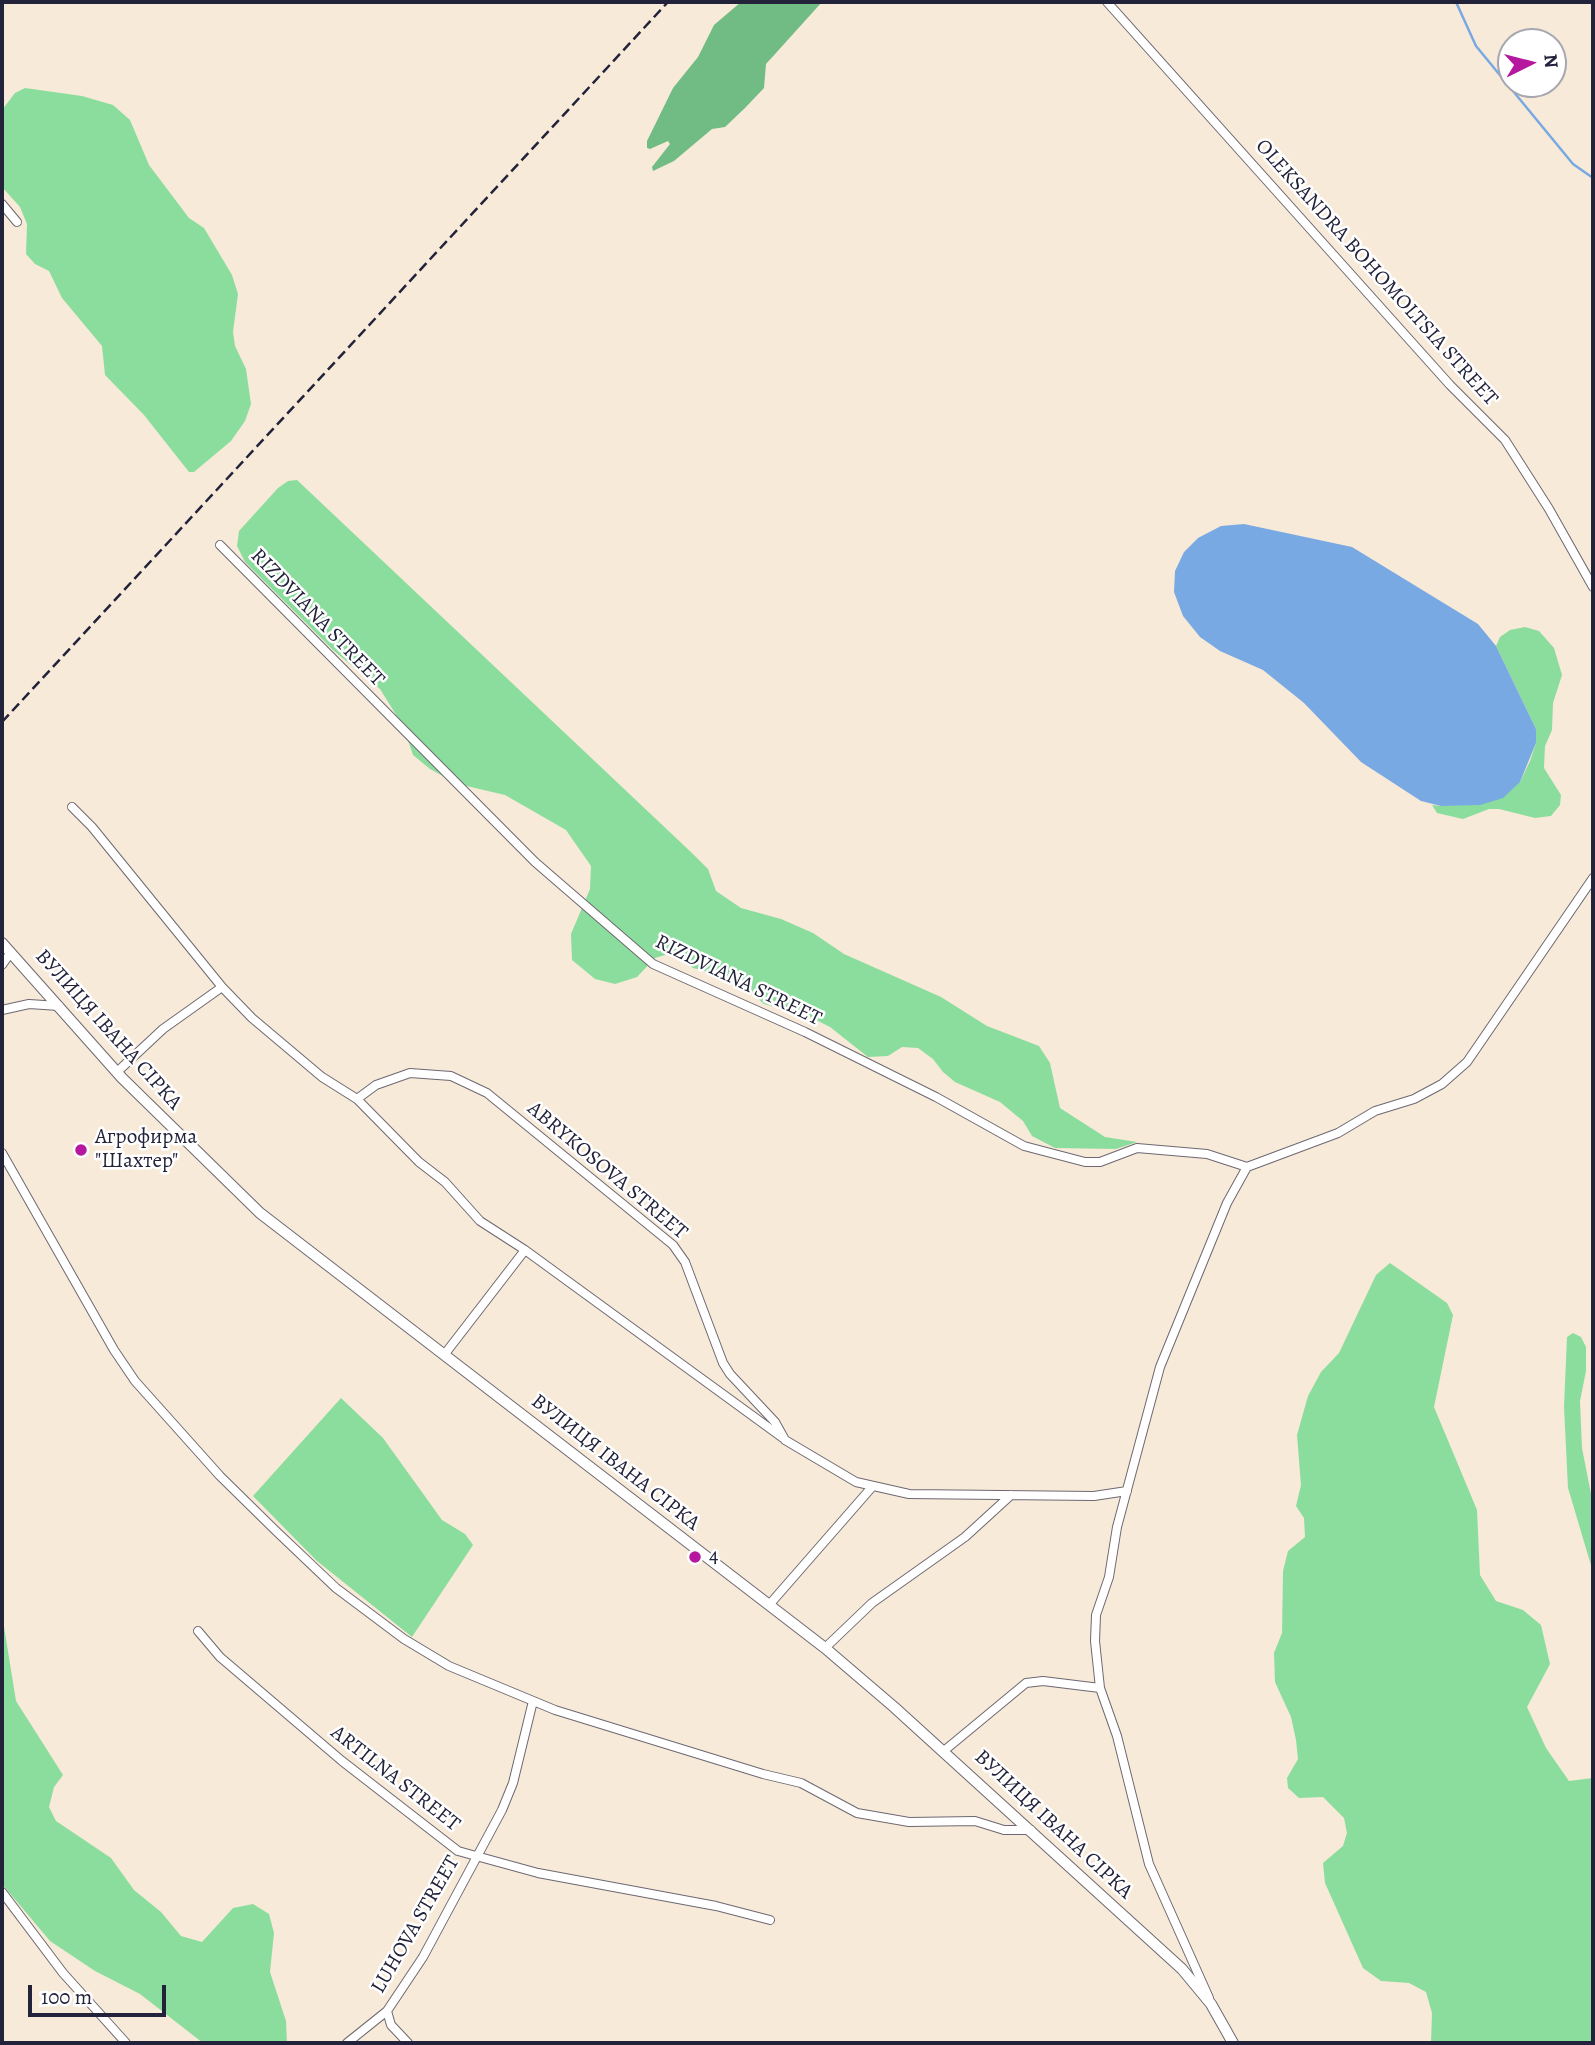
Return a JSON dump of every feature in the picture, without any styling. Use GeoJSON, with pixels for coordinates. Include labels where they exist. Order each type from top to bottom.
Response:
{"type":"FeatureCollection","features":[{"type":"Feature","properties":{"kind":"street","name":"OLEKSANDRA BOHOMOLTSIA STREET"},"geometry":{"type":"LineString","coordinates":[[1107,2],[1450,385],[1505,440],[1549,509],[1593,587]]}},
{"type":"Feature","properties":{"kind":"street"},"geometry":{"type":"LineString","coordinates":[[2,204],[17,222]]}},
{"type":"Feature","properties":{"kind":"street","name":"RIZDVIANA STREET"},"geometry":{"type":"LineString","coordinates":[[220,545],[535,862],[653,964],[817,1038],[936,1097],[1024,1146],[1085,1162],[1100,1162],[1137,1148],[1208,1154],[1247,1167]]}},
{"type":"Feature","properties":{"kind":"street","name":"ABRYKOSOVA STREET"},"geometry":{"type":"LineString","coordinates":[[72,807],[92,827],[222,987],[296,1056],[357,1099],[419,1162],[445,1182],[480,1221],[525,1250],[785,1440],[856,1482],[909,1494],[1094,1496],[1127,1491]]}},
{"type":"Feature","properties":{"kind":"street"},"geometry":{"type":"LineString","coordinates":[[1211,2004],[1149,1864],[1117,1736],[1100,1688],[1096,1615],[1109,1577],[1127,1491],[1160,1367],[1227,1203],[1247,1167],[1338,1133],[1375,1111],[1414,1098],[1442,1084],[1467,1062],[1593,878]]}},
{"type":"Feature","properties":{"kind":"street","name":"ВУЛИЦЯ ІВАНА СІРКА"},"geometry":{"type":"LineString","coordinates":[[2,943],[117,1072],[260,1213],[825,1648],[945,1750],[1182,1969],[1211,2004],[1233,2043]]}},
{"type":"Feature","properties":{"kind":"street"},"geometry":{"type":"LineString","coordinates":[[2,965],[11,952]]}},
{"type":"Feature","properties":{"kind":"street"},"geometry":{"type":"LineString","coordinates":[[117,1072],[163,1029],[222,987]]}},
{"type":"Feature","properties":{"kind":"street"},"geometry":{"type":"LineString","coordinates":[[2,1010],[29,1004],[59,1006]]}},
{"type":"Feature","properties":{"kind":"street","name":"ABRYKOSOVA STREET"},"geometry":{"type":"LineString","coordinates":[[357,1099],[376,1085],[410,1073],[437,1073],[466,1081],[487,1093],[605,1187],[673,1245],[685,1262],[723,1363],[775,1422],[785,1440]]}},
{"type":"Feature","properties":{"kind":"street"},"geometry":{"type":"LineString","coordinates":[[2,1153],[135,1381],[220,1476],[336,1588],[368,1614],[449,1665],[533,1701],[600,1726],[801,1783],[857,1813],[909,1822],[975,1821],[1004,1830],[1031,1829]]}},
{"type":"Feature","properties":{"kind":"street"},"geometry":{"type":"LineString","coordinates":[[444,1355],[525,1250]]}},
{"type":"Feature","properties":{"kind":"street"},"geometry":{"type":"LineString","coordinates":[[769,1605],[872,1487]]}},
{"type":"Feature","properties":{"kind":"street"},"geometry":{"type":"LineString","coordinates":[[825,1648],[872,1603],[965,1537],[1011,1495]]}},
{"type":"Feature","properties":{"kind":"street","name":"ARTILNA STREET"},"geometry":{"type":"LineString","coordinates":[[198,1631],[220,1657],[342,1761],[439,1839],[458,1851],[538,1873],[716,1906],[770,1920]]}},
{"type":"Feature","properties":{"kind":"street"},"geometry":{"type":"LineString","coordinates":[[945,1750],[1026,1683],[1043,1681],[1100,1688]]}},
{"type":"Feature","properties":{"kind":"street","name":"LUHOVA STREET"},"geometry":{"type":"LineString","coordinates":[[408,2043],[391,2025],[387,2011],[423,1957],[502,1810],[513,1783],[533,1701]]}},
{"type":"Feature","properties":{"kind":"street"},"geometry":{"type":"LineString","coordinates":[[2,1892],[62,1973],[126,2043]]}},
{"type":"Feature","properties":{"kind":"street"},"geometry":{"type":"LineString","coordinates":[[347,2043],[387,2011]]}},
{"type":"Feature","properties":{"kind":"green space"},"geometry":{"type":"Polygon","coordinates":[[[741,2],[822,2],[766,64],[764,88],[745,108],[725,127],[712,129],[674,161],[653,171],[652,167],[670,144],[668,141],[650,149],[647,148],[647,141],[673,88],[698,57],[714,25],[741,2]]]}},
{"type":"Feature","properties":{"kind":"green space"},"geometry":{"type":"Polygon","coordinates":[[[25,88],[82,96],[113,105],[130,120],[149,165],[189,218],[204,228],[232,275],[238,294],[233,332],[235,346],[246,369],[251,404],[245,421],[231,441],[194,472],[189,472],[144,415],[105,375],[102,346],[62,298],[49,271],[35,264],[26,254],[27,224],[20,207],[2,187],[2,110],[15,93],[25,88]]]}},
{"type":"Feature","properties":{"kind":"green space"},"geometry":{"type":"Polygon","coordinates":[[[297,480],[693,854],[708,869],[716,891],[741,908],[781,919],[813,933],[844,954],[941,997],[987,1026],[1039,1046],[1050,1063],[1060,1108],[1105,1137],[1137,1142],[1116,1149],[1055,1148],[1032,1136],[1023,1121],[1000,1102],[955,1082],[918,1048],[902,1047],[888,1056],[868,1057],[830,1027],[810,1017],[764,1004],[735,979],[693,968],[672,953],[655,958],[637,977],[615,984],[595,979],[572,960],[571,934],[590,889],[591,866],[566,830],[505,795],[458,784],[430,769],[413,755],[403,726],[380,689],[333,650],[245,562],[237,546],[239,531],[278,488],[288,481],[297,480]]]}},
{"type":"Feature","properties":{"kind":"green space"},"geometry":{"type":"Polygon","coordinates":[[[1525,627],[1539,631],[1554,648],[1562,675],[1553,703],[1552,730],[1545,746],[1544,768],[1561,795],[1560,805],[1551,816],[1535,818],[1499,809],[1489,809],[1463,819],[1437,813],[1432,805],[1441,806],[1520,782],[1530,761],[1536,743],[1536,729],[1496,646],[1500,637],[1510,630],[1525,627]]]}},
{"type":"Feature","properties":{"kind":"green space"},"geometry":{"type":"Polygon","coordinates":[[[1390,1263],[1447,1303],[1453,1315],[1434,1407],[1477,1510],[1480,1575],[1496,1601],[1523,1610],[1541,1625],[1550,1664],[1527,1707],[1546,1748],[1569,1781],[1593,1778],[1593,2043],[1431,2043],[1432,2013],[1426,1992],[1409,1983],[1381,1981],[1363,1968],[1325,1883],[1323,1863],[1343,1846],[1347,1833],[1344,1818],[1323,1797],[1299,1798],[1288,1788],[1287,1778],[1298,1759],[1291,1717],[1275,1682],[1274,1653],[1282,1633],[1283,1571],[1288,1551],[1305,1537],[1304,1518],[1296,1506],[1301,1485],[1297,1435],[1308,1396],[1321,1372],[1339,1353],[1376,1275],[1390,1263]]]}},
{"type":"Feature","properties":{"kind":"green space"},"geometry":{"type":"Polygon","coordinates":[[[1573,1333],[1581,1337],[1586,1347],[1586,1371],[1580,1401],[1582,1448],[1593,1504],[1593,1572],[1568,1488],[1564,1407],[1567,1337],[1573,1333]]]}},
{"type":"Feature","properties":{"kind":"green space"},"geometry":{"type":"Polygon","coordinates":[[[341,1398],[383,1438],[442,1520],[465,1534],[473,1545],[412,1637],[317,1561],[253,1496],[341,1398]]]}},
{"type":"Feature","properties":{"kind":"green space"},"geometry":{"type":"Polygon","coordinates":[[[2,1614],[16,1701],[63,1775],[54,1787],[49,1807],[56,1821],[111,1858],[134,1890],[161,1912],[181,1936],[202,1942],[233,1908],[253,1904],[269,1914],[274,1933],[270,1972],[286,2021],[287,2043],[203,2043],[140,1994],[95,1971],[50,1941],[2,1884],[2,1614]]]}},
{"type":"Feature","properties":{"kind":"water"},"geometry":{"type":"Polygon","coordinates":[[[1244,524],[1352,547],[1478,624],[1496,646],[1536,729],[1536,743],[1520,782],[1503,798],[1480,805],[1441,806],[1421,801],[1361,762],[1304,703],[1263,670],[1220,651],[1200,637],[1183,616],[1174,592],[1175,571],[1184,552],[1198,538],[1221,526],[1244,524]]]}},
{"type":"Feature","properties":{"kind":"waterway"},"geometry":{"type":"LineString","coordinates":[[1456,2],[1476,46],[1573,164],[1593,178]]}},
{"type":"Feature","properties":{"kind":"railway"},"geometry":{"type":"LineString","coordinates":[[2,722],[668,2]]}},
{"type":"Feature","properties":{"kind":"place","name":"Агрофирма \"Шахтер\""},"geometry":{"type":"Point","coordinates":[81,1150]}},
{"type":"Feature","properties":{"kind":"place","name":"4"},"geometry":{"type":"Point","coordinates":[695,1557]}}]}
